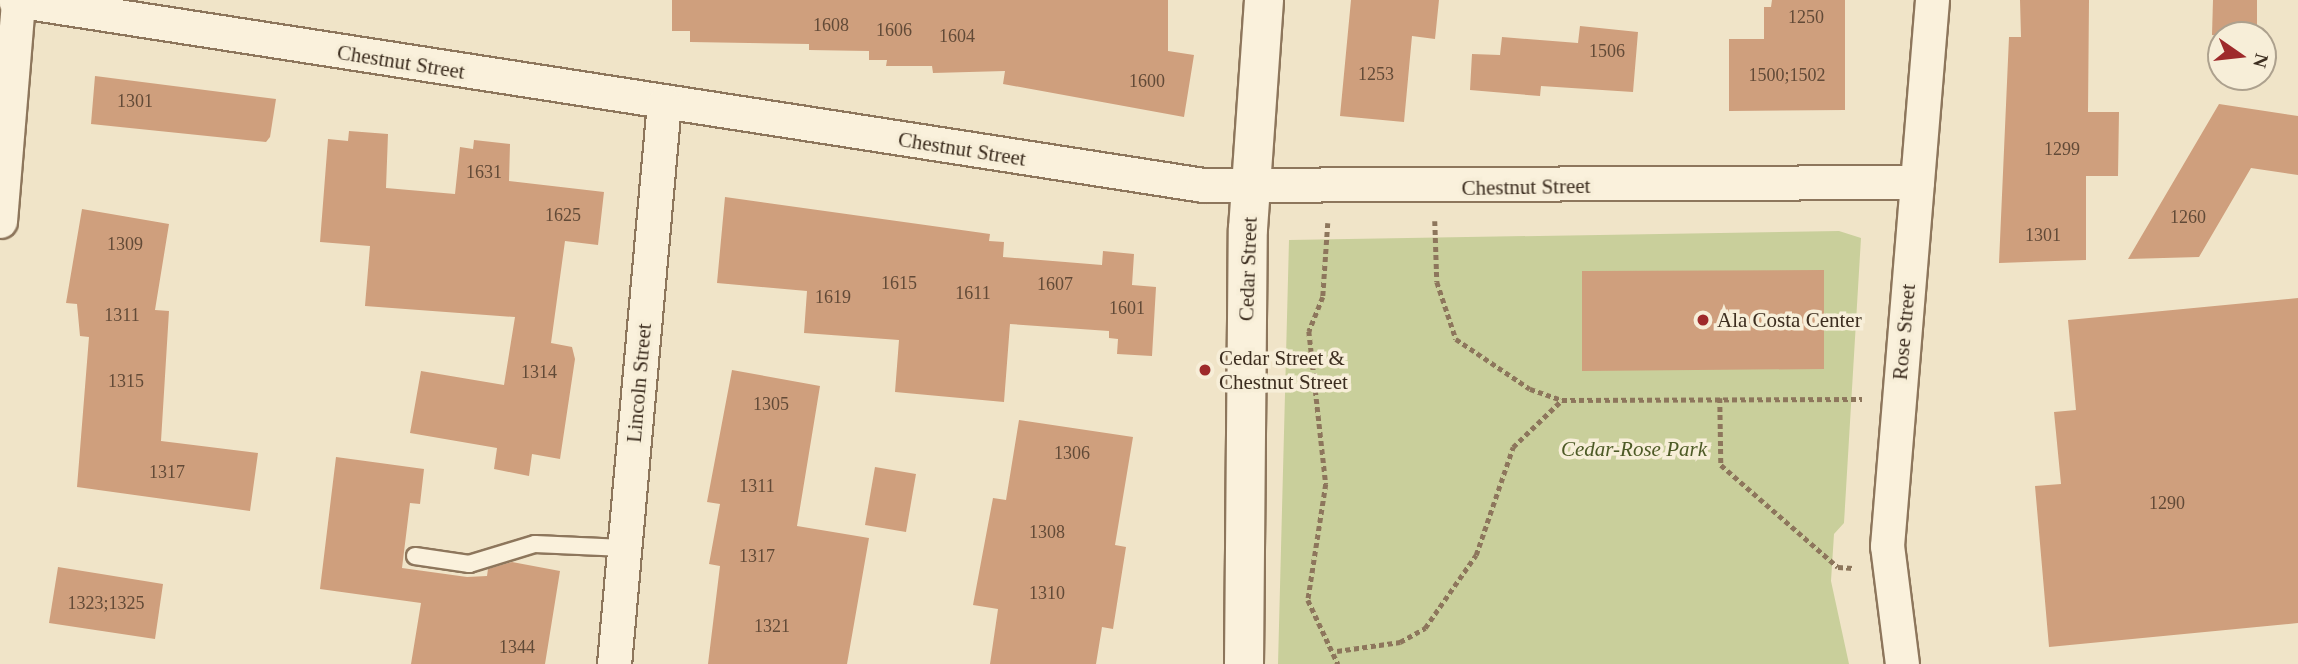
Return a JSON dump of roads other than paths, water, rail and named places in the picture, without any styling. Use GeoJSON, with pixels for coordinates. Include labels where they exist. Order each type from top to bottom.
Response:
{"type":"FeatureCollection","features":[{"type":"Feature","properties":{"kind":"street","name":"Chestnut Street"},"geometry":{"type":"LineString","coordinates":[[17,0],[1188,184],[1434,189],[1917,182]]}},
{"type":"Feature","properties":{"kind":"street"},"geometry":{"type":"LineString","coordinates":[[0,221],[17,0]]}},
{"type":"Feature","properties":{"kind":"street","name":"Cedar Street"},"geometry":{"type":"LineString","coordinates":[[1244,664],[1250,187],[1264,0]]}},
{"type":"Feature","properties":{"kind":"street","name":"Rose Street"},"geometry":{"type":"LineString","coordinates":[[1902,664],[1888,570],[1898,400],[1932,0]]}},
{"type":"Feature","properties":{"kind":"street","name":"Lincoln Street"},"geometry":{"type":"LineString","coordinates":[[614,664],[664,103]]}},
{"type":"Feature","properties":{"kind":"lane"},"geometry":{"type":"LineString","coordinates":[[415,556],[469,564],[536,544],[624,548]]}},
{"type":"Feature","properties":{"kind":"place","name":"Ala Costa Center"},"geometry":{"type":"Point","coordinates":[1703,320]}},
{"type":"Feature","properties":{"kind":"place","name":"Cedar Street & Chestnut Street"},"geometry":{"type":"Point","coordinates":[1205,370]}},
{"type":"Feature","properties":{"kind":"park label","name":"Cedar-Rose Park"},"geometry":{"type":"Point","coordinates":[1634,449]}}]}
